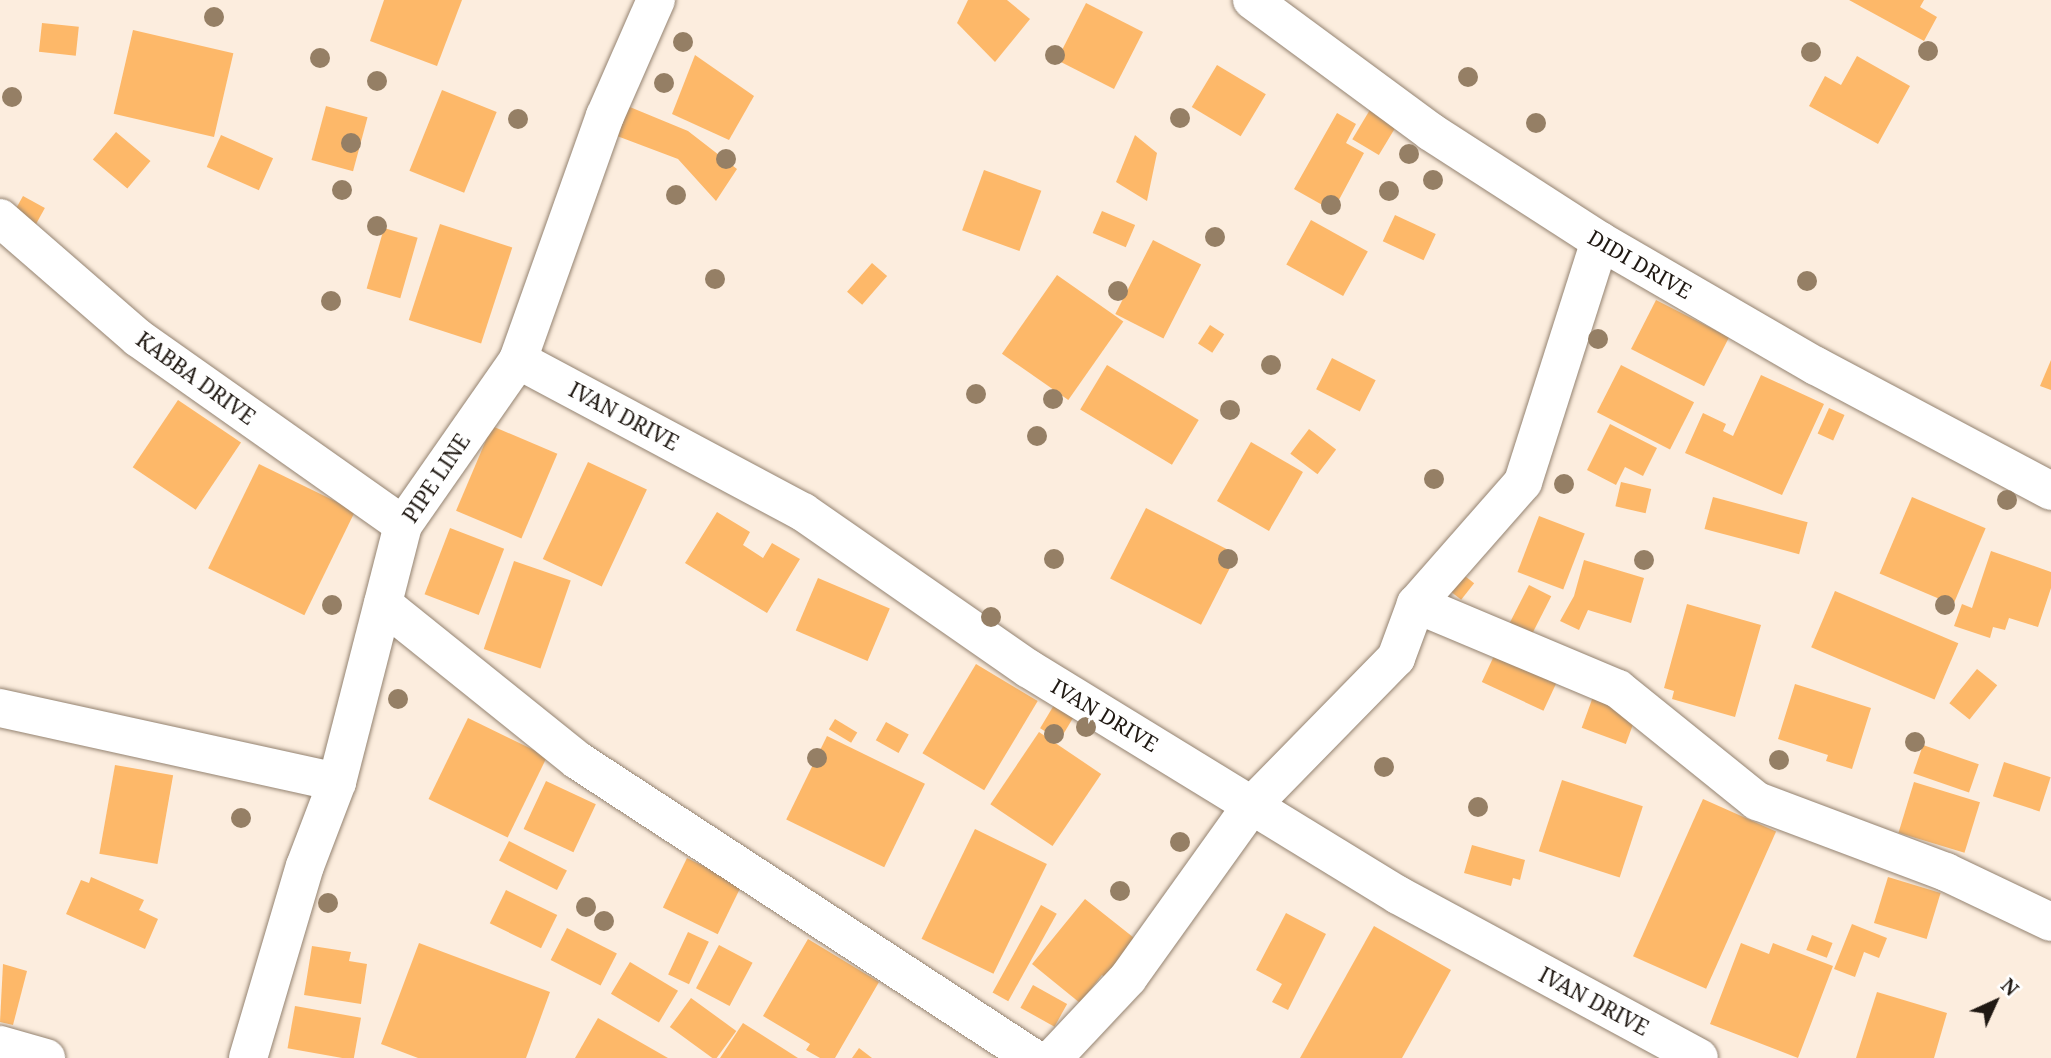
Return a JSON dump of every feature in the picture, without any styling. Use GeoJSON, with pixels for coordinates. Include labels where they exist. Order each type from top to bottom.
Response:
{"type":"FeatureCollection","features":[{"type":"Feature","properties":{"kind":"street","name":"PIPE LINE"},"geometry":{"type":"LineString","coordinates":[[248,1058],[305,866],[337,782],[403,525],[518,360],[605,116],[656,0]]}},
{"type":"Feature","properties":{"kind":"street","name":"DIDI DRIVE"},"geometry":{"type":"LineString","coordinates":[[1252,0],[1291,12],[1431,132],[1600,241],[1816,366],[2051,491]]}},
{"type":"Feature","properties":{"kind":"street","name":"KABBA DRIVE"},"geometry":{"type":"LineString","coordinates":[[0,218],[138,338],[403,525]]}},
{"type":"Feature","properties":{"kind":"street"},"geometry":{"type":"LineString","coordinates":[[1053,1058],[1128,978],[1252,805],[1396,658],[1416,604],[1523,482],[1600,241]]}},
{"type":"Feature","properties":{"kind":"street","name":"IVAN DRIVE"},"geometry":{"type":"LineString","coordinates":[[518,360],[803,512],[1029,668],[1398,895],[1699,1058]]}},
{"type":"Feature","properties":{"kind":"street"},"geometry":{"type":"LineString","coordinates":[[383,604],[578,760],[1033,1058]]}},
{"type":"Feature","properties":{"kind":"street"},"geometry":{"type":"LineString","coordinates":[[1416,604],[1618,689],[1757,801],[1946,872],[2051,922]]}},
{"type":"Feature","properties":{"kind":"street"},"geometry":{"type":"LineString","coordinates":[[0,708],[337,782]]}},
{"type":"Feature","properties":{"kind":"street"},"geometry":{"type":"LineString","coordinates":[[0,1045],[46,1058]]}},
{"type":"Feature","properties":{"kind":"building"},"geometry":{"type":"Polygon","coordinates":[[[384,0],[462,0],[437,66],[370,41],[384,0]]]}},
{"type":"Feature","properties":{"kind":"building"},"geometry":{"type":"Polygon","coordinates":[[[968,0],[1007,0],[1030,19],[995,62],[957,23],[968,0]]]}},
{"type":"Feature","properties":{"kind":"building"},"geometry":{"type":"Polygon","coordinates":[[[1849,0],[1924,0],[1920,7],[1937,17],[1924,41],[1849,0]]]}},
{"type":"Feature","properties":{"kind":"building"},"geometry":{"type":"Polygon","coordinates":[[[1086,3],[1143,32],[1114,89],[1057,60],[1086,3]]]}},
{"type":"Feature","properties":{"kind":"building"},"geometry":{"type":"Polygon","coordinates":[[[42,23],[79,27],[76,56],[39,52],[42,23]]]}},
{"type":"Feature","properties":{"kind":"building"},"geometry":{"type":"Polygon","coordinates":[[[133,30],[233,53],[214,137],[114,114],[133,30]]]}},
{"type":"Feature","properties":{"kind":"building"},"geometry":{"type":"Polygon","coordinates":[[[695,55],[754,96],[729,140],[672,114],[695,55]]]}},
{"type":"Feature","properties":{"kind":"building"},"geometry":{"type":"Polygon","coordinates":[[[1857,56],[1910,86],[1878,144],[1809,106],[1825,76],[1841,85],[1857,56]]]}},
{"type":"Feature","properties":{"kind":"building"},"geometry":{"type":"Polygon","coordinates":[[[1217,65],[1266,94],[1241,136],[1192,107],[1217,65]]]}},
{"type":"Feature","properties":{"kind":"building"},"geometry":{"type":"Polygon","coordinates":[[[442,90],[497,112],[464,193],[409,171],[442,90]]]}},
{"type":"Feature","properties":{"kind":"building"},"geometry":{"type":"Polygon","coordinates":[[[1377,98],[1404,114],[1379,155],[1352,139],[1377,98]]]}},
{"type":"Feature","properties":{"kind":"building"},"geometry":{"type":"Polygon","coordinates":[[[625,105],[688,131],[737,169],[716,201],[678,159],[617,136],[625,105]]]}},
{"type":"Feature","properties":{"kind":"building"},"geometry":{"type":"Polygon","coordinates":[[[326,106],[368,117],[353,171],[312,160],[326,106]]]}},
{"type":"Feature","properties":{"kind":"building"},"geometry":{"type":"Polygon","coordinates":[[[1337,113],[1356,124],[1346,143],[1364,153],[1333,211],[1294,189],[1337,113]]]}},
{"type":"Feature","properties":{"kind":"building"},"geometry":{"type":"Polygon","coordinates":[[[116,132],[150,161],[127,189],[93,160],[116,132]]]}},
{"type":"Feature","properties":{"kind":"building"},"geometry":{"type":"Polygon","coordinates":[[[221,135],[273,158],[259,190],[207,167],[221,135]]]}},
{"type":"Feature","properties":{"kind":"building"},"geometry":{"type":"Polygon","coordinates":[[[1135,135],[1157,153],[1147,201],[1116,182],[1135,135]]]}},
{"type":"Feature","properties":{"kind":"building"},"geometry":{"type":"Polygon","coordinates":[[[984,170],[1041,191],[1019,251],[962,230],[984,170]]]}},
{"type":"Feature","properties":{"kind":"building"},"geometry":{"type":"Polygon","coordinates":[[[23,196],[45,208],[33,230],[11,218],[23,196]]]}},
{"type":"Feature","properties":{"kind":"building"},"geometry":{"type":"Polygon","coordinates":[[[1102,211],[1135,225],[1126,247],[1093,233],[1102,211]]]}},
{"type":"Feature","properties":{"kind":"building"},"geometry":{"type":"Polygon","coordinates":[[[1395,215],[1436,234],[1424,260],[1383,241],[1395,215]]]}},
{"type":"Feature","properties":{"kind":"building"},"geometry":{"type":"Polygon","coordinates":[[[1311,220],[1368,252],[1343,296],[1286,265],[1311,220]]]}},
{"type":"Feature","properties":{"kind":"building"},"geometry":{"type":"Polygon","coordinates":[[[440,224],[512,247],[481,344],[409,320],[440,224]]]}},
{"type":"Feature","properties":{"kind":"building"},"geometry":{"type":"Polygon","coordinates":[[[384,228],[418,238],[400,298],[367,289],[384,228]]]}},
{"type":"Feature","properties":{"kind":"building"},"geometry":{"type":"Polygon","coordinates":[[[1153,240],[1201,265],[1163,338],[1115,314],[1153,240]]]}},
{"type":"Feature","properties":{"kind":"building"},"geometry":{"type":"Polygon","coordinates":[[[872,263],[887,276],[862,305],[847,292],[872,263]]]}},
{"type":"Feature","properties":{"kind":"building"},"geometry":{"type":"Polygon","coordinates":[[[1057,275],[1123,321],[1068,400],[1002,354],[1057,275]]]}},
{"type":"Feature","properties":{"kind":"building"},"geometry":{"type":"Polygon","coordinates":[[[1656,300],[1729,337],[1704,386],[1631,349],[1656,300]]]}},
{"type":"Feature","properties":{"kind":"building"},"geometry":{"type":"Polygon","coordinates":[[[1210,325],[1224,334],[1212,353],[1198,343],[1210,325]]]}},
{"type":"Feature","properties":{"kind":"building"},"geometry":{"type":"Polygon","coordinates":[[[1332,358],[1376,380],[1360,411],[1316,389],[1332,358]]]}},
{"type":"Feature","properties":{"kind":"building"},"geometry":{"type":"Polygon","coordinates":[[[2051,360],[2051,390],[2040,386],[2051,360]]]}},
{"type":"Feature","properties":{"kind":"building"},"geometry":{"type":"Polygon","coordinates":[[[1107,365],[1199,420],[1172,465],[1080,410],[1107,365]]]}},
{"type":"Feature","properties":{"kind":"building"},"geometry":{"type":"Polygon","coordinates":[[[1621,365],[1694,402],[1670,449],[1597,412],[1621,365]]]}},
{"type":"Feature","properties":{"kind":"building"},"geometry":{"type":"Polygon","coordinates":[[[1761,375],[1824,404],[1782,495],[1685,453],[1703,413],[1726,424],[1723,431],[1733,436],[1761,375]]]}},
{"type":"Feature","properties":{"kind":"building"},"geometry":{"type":"Polygon","coordinates":[[[178,400],[241,442],[196,510],[133,467],[178,400]]]}},
{"type":"Feature","properties":{"kind":"building"},"geometry":{"type":"Polygon","coordinates":[[[1829,408],[1845,415],[1833,440],[1818,434],[1829,408]]]}},
{"type":"Feature","properties":{"kind":"building"},"geometry":{"type":"Polygon","coordinates":[[[1610,424],[1657,448],[1643,476],[1625,467],[1616,485],[1587,470],[1610,424]]]}},
{"type":"Feature","properties":{"kind":"building"},"geometry":{"type":"Polygon","coordinates":[[[492,426],[557,454],[521,538],[456,511],[492,426]]]}},
{"type":"Feature","properties":{"kind":"building"},"geometry":{"type":"Polygon","coordinates":[[[1309,429],[1336,449],[1317,474],[1290,454],[1309,429]]]}},
{"type":"Feature","properties":{"kind":"building"},"geometry":{"type":"Polygon","coordinates":[[[1251,442],[1303,472],[1269,531],[1217,501],[1251,442]]]}},
{"type":"Feature","properties":{"kind":"building"},"geometry":{"type":"Polygon","coordinates":[[[588,462],[647,489],[602,586],[543,559],[588,462]]]}},
{"type":"Feature","properties":{"kind":"building"},"geometry":{"type":"Polygon","coordinates":[[[259,464],[355,511],[304,615],[208,568],[259,464]]]}},
{"type":"Feature","properties":{"kind":"building"},"geometry":{"type":"Polygon","coordinates":[[[1621,482],[1651,489],[1646,513],[1615,506],[1621,482]]]}},
{"type":"Feature","properties":{"kind":"building"},"geometry":{"type":"Polygon","coordinates":[[[1713,497],[1808,522],[1799,554],[1704,529],[1713,497]]]}},
{"type":"Feature","properties":{"kind":"building"},"geometry":{"type":"Polygon","coordinates":[[[1912,497],[1986,528],[1953,605],[1880,573],[1912,497]]]}},
{"type":"Feature","properties":{"kind":"building"},"geometry":{"type":"Polygon","coordinates":[[[1146,508],[1237,554],[1201,625],[1110,578],[1146,508]]]}},
{"type":"Feature","properties":{"kind":"building"},"geometry":{"type":"Polygon","coordinates":[[[717,512],[750,532],[743,545],[763,558],[772,543],[800,559],[767,613],[685,563],[717,512]]]}},
{"type":"Feature","properties":{"kind":"building"},"geometry":{"type":"Polygon","coordinates":[[[1539,516],[1585,534],[1563,590],[1517,572],[1539,516]]]}},
{"type":"Feature","properties":{"kind":"building"},"geometry":{"type":"Polygon","coordinates":[[[450,528],[504,549],[479,615],[425,594],[450,528]]]}},
{"type":"Feature","properties":{"kind":"building"},"geometry":{"type":"Polygon","coordinates":[[[1991,551],[2051,572],[2051,588],[2038,627],[2009,618],[2005,630],[1993,627],[1990,638],[1954,626],[1962,604],[1972,608],[1991,551]]]}},
{"type":"Feature","properties":{"kind":"building"},"geometry":{"type":"Polygon","coordinates":[[[1584,560],[1644,578],[1631,623],[1588,610],[1579,630],[1560,621],[1574,596],[1584,560]]]}},
{"type":"Feature","properties":{"kind":"building"},"geometry":{"type":"Polygon","coordinates":[[[514,561],[571,581],[540,668],[484,649],[514,561]]]}},
{"type":"Feature","properties":{"kind":"building"},"geometry":{"type":"Polygon","coordinates":[[[1456,569],[1474,583],[1461,600],[1443,586],[1456,569]]]}},
{"type":"Feature","properties":{"kind":"building"},"geometry":{"type":"Polygon","coordinates":[[[818,578],[890,608],[868,661],[796,630],[818,578]]]}},
{"type":"Feature","properties":{"kind":"building"},"geometry":{"type":"Polygon","coordinates":[[[1529,585],[1551,596],[1526,645],[1504,634],[1529,585]]]}},
{"type":"Feature","properties":{"kind":"building"},"geometry":{"type":"Polygon","coordinates":[[[1835,591],[1958,643],[1935,700],[1811,647],[1835,591]]]}},
{"type":"Feature","properties":{"kind":"building"},"geometry":{"type":"Polygon","coordinates":[[[1687,604],[1761,625],[1735,717],[1672,699],[1674,691],[1664,688],[1687,604]]]}},
{"type":"Feature","properties":{"kind":"building"},"geometry":{"type":"Polygon","coordinates":[[[1500,643],[1562,672],[1543,711],[1482,682],[1500,643]]]}},
{"type":"Feature","properties":{"kind":"building"},"geometry":{"type":"Polygon","coordinates":[[[976,664],[1038,701],[984,790],[922,753],[976,664]]]}},
{"type":"Feature","properties":{"kind":"building"},"geometry":{"type":"Polygon","coordinates":[[[1977,669],[1997,685],[1970,720],[1949,703],[1977,669]]]}},
{"type":"Feature","properties":{"kind":"building"},"geometry":{"type":"Polygon","coordinates":[[[1795,684],[1871,708],[1852,769],[1826,761],[1828,755],[1778,739],[1795,684]]]}},
{"type":"Feature","properties":{"kind":"building"},"geometry":{"type":"Polygon","coordinates":[[[1594,694],[1638,710],[1626,744],[1582,728],[1594,694]]]}},
{"type":"Feature","properties":{"kind":"building"},"geometry":{"type":"Polygon","coordinates":[[[1054,705],[1074,717],[1060,740],[1040,728],[1054,705]]]}},
{"type":"Feature","properties":{"kind":"building"},"geometry":{"type":"Polygon","coordinates":[[[468,718],[547,757],[508,837],[429,799],[468,718]]]}},
{"type":"Feature","properties":{"kind":"building"},"geometry":{"type":"Polygon","coordinates":[[[835,719],[857,732],[851,743],[829,729],[835,719]]]}},
{"type":"Feature","properties":{"kind":"building"},"geometry":{"type":"Polygon","coordinates":[[[886,722],[909,735],[899,753],[876,740],[886,722]]]}},
{"type":"Feature","properties":{"kind":"building"},"geometry":{"type":"Polygon","coordinates":[[[1039,732],[1101,774],[1053,846],[990,804],[1039,732]]]}},
{"type":"Feature","properties":{"kind":"building"},"geometry":{"type":"Polygon","coordinates":[[[827,736],[925,784],[884,867],[786,820],[827,736]]]}},
{"type":"Feature","properties":{"kind":"building"},"geometry":{"type":"Polygon","coordinates":[[[1923,745],[1979,764],[1969,793],[1913,773],[1923,745]]]}},
{"type":"Feature","properties":{"kind":"building"},"geometry":{"type":"Polygon","coordinates":[[[2004,762],[2051,777],[2039,811],[1993,796],[2004,762]]]}},
{"type":"Feature","properties":{"kind":"building"},"geometry":{"type":"Polygon","coordinates":[[[115,765],[173,775],[157,864],[99,854],[115,765]]]}},
{"type":"Feature","properties":{"kind":"building"},"geometry":{"type":"Polygon","coordinates":[[[1562,780],[1643,806],[1620,878],[1539,851],[1562,780]]]}},
{"type":"Feature","properties":{"kind":"building"},"geometry":{"type":"Polygon","coordinates":[[[546,781],[596,804],[573,852],[524,829],[546,781]]]}},
{"type":"Feature","properties":{"kind":"building"},"geometry":{"type":"Polygon","coordinates":[[[1914,782],[1980,802],[1964,853],[1899,833],[1914,782]]]}},
{"type":"Feature","properties":{"kind":"building"},"geometry":{"type":"Polygon","coordinates":[[[1703,799],[1776,832],[1706,989],[1633,956],[1703,799]]]}},
{"type":"Feature","properties":{"kind":"building"},"geometry":{"type":"Polygon","coordinates":[[[975,829],[1047,864],[993,974],[922,939],[975,829]]]}},
{"type":"Feature","properties":{"kind":"building"},"geometry":{"type":"Polygon","coordinates":[[[509,841],[567,871],[557,890],[499,861],[509,841]]]}},
{"type":"Feature","properties":{"kind":"building"},"geometry":{"type":"Polygon","coordinates":[[[1472,845],[1525,860],[1520,880],[1513,878],[1511,886],[1464,873],[1472,845]]]}},
{"type":"Feature","properties":{"kind":"building"},"geometry":{"type":"Polygon","coordinates":[[[687,858],[742,885],[718,934],[663,907],[687,858]]]}},
{"type":"Feature","properties":{"kind":"building"},"geometry":{"type":"Polygon","coordinates":[[[91,877],[144,900],[139,910],[158,919],[145,949],[66,914],[81,880],[89,883],[91,877]]]}},
{"type":"Feature","properties":{"kind":"building"},"geometry":{"type":"Polygon","coordinates":[[[1888,877],[1941,893],[1927,939],[1874,923],[1888,877]]]}},
{"type":"Feature","properties":{"kind":"building"},"geometry":{"type":"Polygon","coordinates":[[[506,890],[557,915],[541,948],[490,923],[506,890]]]}},
{"type":"Feature","properties":{"kind":"building"},"geometry":{"type":"Polygon","coordinates":[[[1085,899],[1143,945],[1112,983],[1102,975],[1080,1003],[1032,964],[1085,899]]]}},
{"type":"Feature","properties":{"kind":"building"},"geometry":{"type":"Polygon","coordinates":[[[1041,905],[1057,914],[1008,1001],[993,992],[1041,905]]]}},
{"type":"Feature","properties":{"kind":"building"},"geometry":{"type":"Polygon","coordinates":[[[1286,913],[1326,934],[1288,1010],[1272,1002],[1282,984],[1256,970],[1286,913]]]}},
{"type":"Feature","properties":{"kind":"building"},"geometry":{"type":"Polygon","coordinates":[[[1852,924],[1887,938],[1879,958],[1864,952],[1855,977],[1834,969],[1852,924]]]}},
{"type":"Feature","properties":{"kind":"building"},"geometry":{"type":"Polygon","coordinates":[[[1374,926],[1451,970],[1402,1058],[1300,1058],[1374,926]]]}},
{"type":"Feature","properties":{"kind":"building"},"geometry":{"type":"Polygon","coordinates":[[[567,928],[617,953],[601,985],[551,960],[567,928]]]}},
{"type":"Feature","properties":{"kind":"building"},"geometry":{"type":"Polygon","coordinates":[[[688,932],[709,942],[689,984],[668,975],[688,932]]]}},
{"type":"Feature","properties":{"kind":"building"},"geometry":{"type":"Polygon","coordinates":[[[1812,935],[1833,943],[1827,958],[1806,950],[1812,935]]]}},
{"type":"Feature","properties":{"kind":"building"},"geometry":{"type":"Polygon","coordinates":[[[808,939],[879,982],[835,1058],[820,1058],[806,1050],[810,1044],[763,1016],[808,939]]]}},
{"type":"Feature","properties":{"kind":"building"},"geometry":{"type":"Polygon","coordinates":[[[419,943],[550,992],[526,1058],[418,1058],[381,1044],[419,943]]]}},
{"type":"Feature","properties":{"kind":"building"},"geometry":{"type":"Polygon","coordinates":[[[1741,943],[1769,954],[1773,943],[1833,966],[1798,1058],[1710,1024],[1741,943]]]}},
{"type":"Feature","properties":{"kind":"building"},"geometry":{"type":"Polygon","coordinates":[[[719,945],[753,963],[730,1006],[696,988],[719,945]]]}},
{"type":"Feature","properties":{"kind":"building"},"geometry":{"type":"Polygon","coordinates":[[[312,946],[351,952],[349,961],[367,964],[361,1004],[304,995],[312,946]]]}},
{"type":"Feature","properties":{"kind":"building"},"geometry":{"type":"Polygon","coordinates":[[[630,962],[678,991],[659,1023],[611,994],[630,962]]]}},
{"type":"Feature","properties":{"kind":"building"},"geometry":{"type":"Polygon","coordinates":[[[3,964],[27,971],[13,1025],[0,1022],[3,964]]]}},
{"type":"Feature","properties":{"kind":"building"},"geometry":{"type":"Polygon","coordinates":[[[1033,985],[1067,1004],[1055,1027],[1020,1008],[1033,985]]]}},
{"type":"Feature","properties":{"kind":"building"},"geometry":{"type":"Polygon","coordinates":[[[1877,992],[1947,1013],[1934,1058],[1856,1058],[1877,992]]]}},
{"type":"Feature","properties":{"kind":"building"},"geometry":{"type":"Polygon","coordinates":[[[691,998],[736,1031],[717,1058],[712,1058],[670,1027],[691,998]]]}},
{"type":"Feature","properties":{"kind":"building"},"geometry":{"type":"Polygon","coordinates":[[[295,1006],[361,1018],[354,1058],[288,1048],[295,1006]]]}},
{"type":"Feature","properties":{"kind":"building"},"geometry":{"type":"Polygon","coordinates":[[[598,1018],[668,1058],[575,1058],[598,1018]]]}},
{"type":"Feature","properties":{"kind":"building"},"geometry":{"type":"Polygon","coordinates":[[[743,1023],[798,1058],[720,1058],[743,1023]]]}},
{"type":"Feature","properties":{"kind":"building"},"geometry":{"type":"Polygon","coordinates":[[[859,1048],[872,1058],[852,1058],[859,1048]]]}}]}
